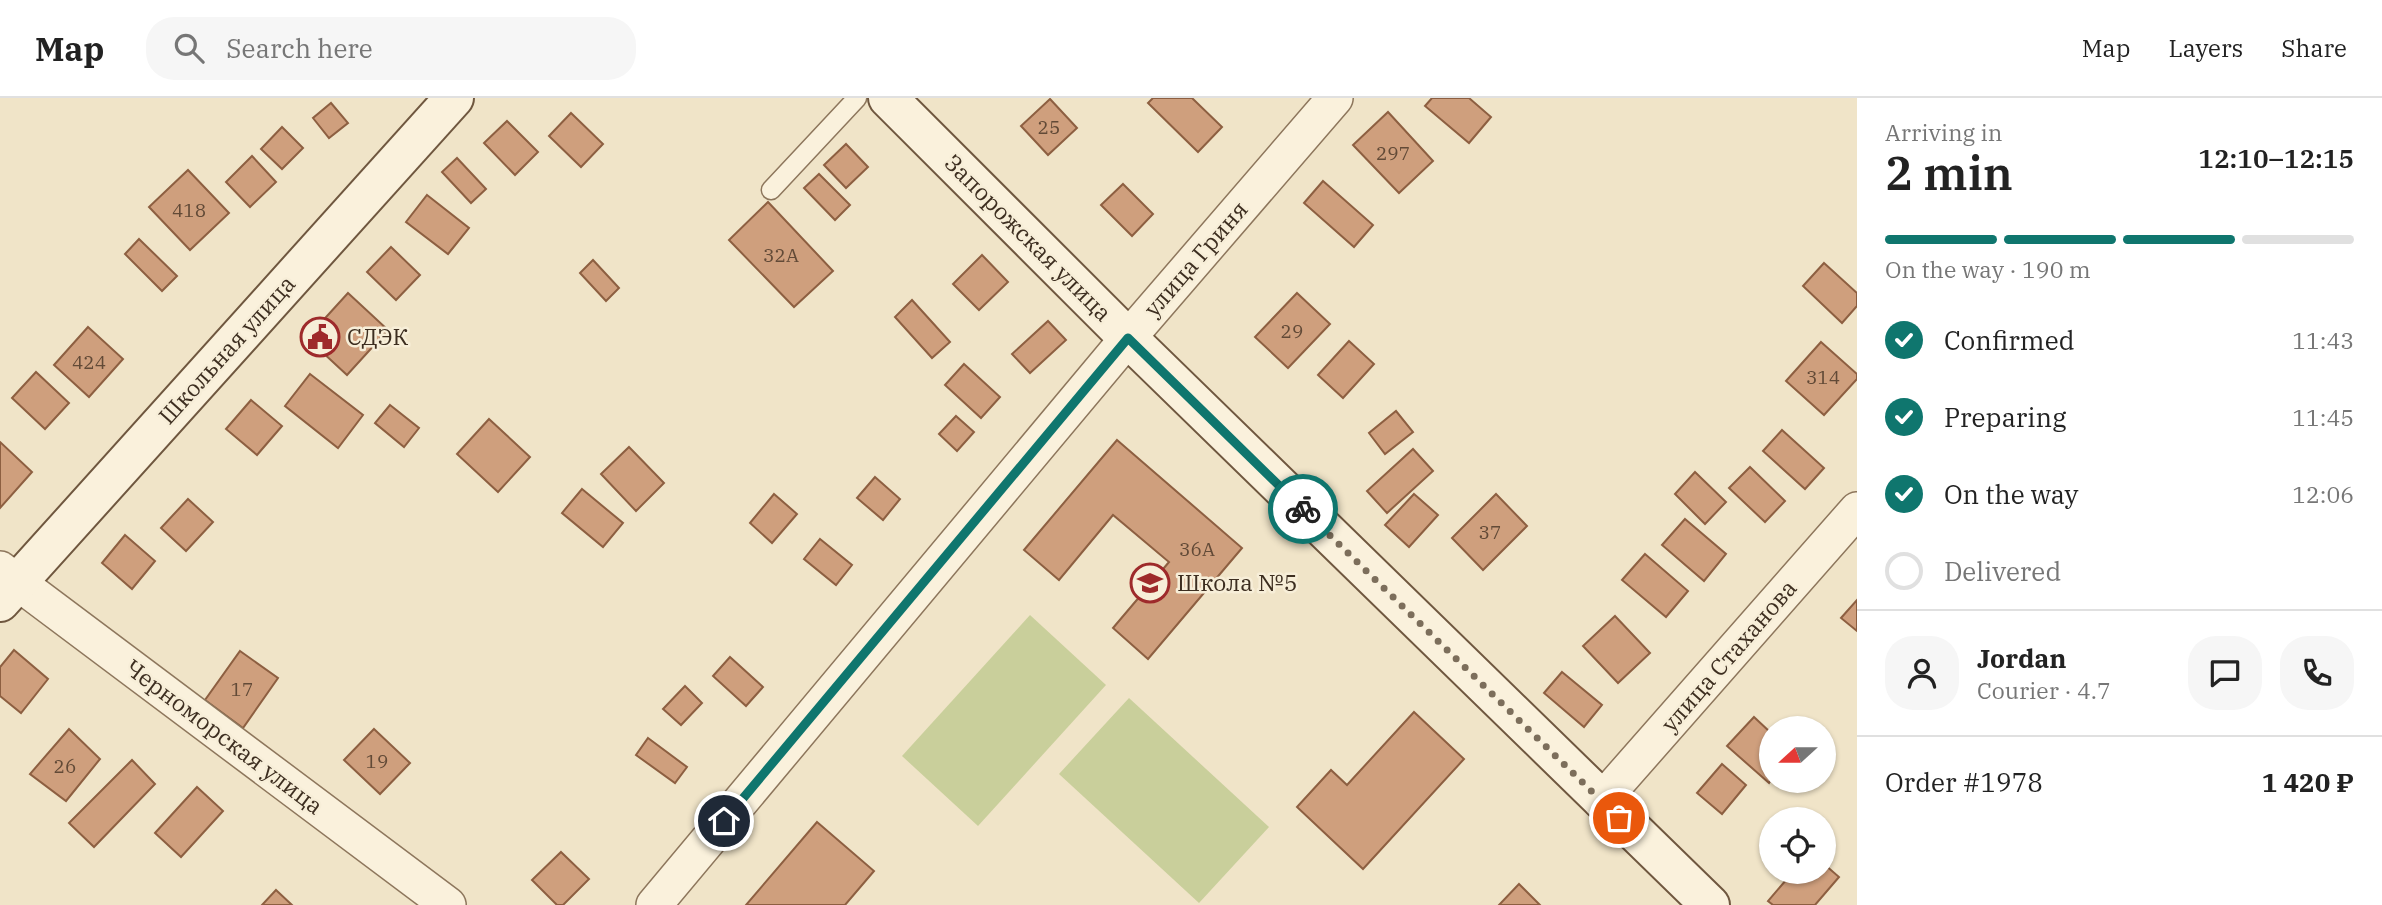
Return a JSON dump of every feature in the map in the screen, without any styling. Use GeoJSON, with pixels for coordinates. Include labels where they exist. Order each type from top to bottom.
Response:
{"type":"FeatureCollection","features":[{"type":"Feature","properties":{"kind":"street","name":"Школьная улица"},"geometry":{"type":"LineString","coordinates":[[6,584],[454,98]]}},
{"type":"Feature","properties":{"kind":"street","name":"Запорожская улица"},"geometry":{"type":"LineString","coordinates":[[888,98],[1128,338],[1710,905]]}},
{"type":"Feature","properties":{"kind":"street","name":"улица Гриня"},"geometry":{"type":"LineString","coordinates":[[654,905],[1128,338],[1335,98]]}},
{"type":"Feature","properties":{"kind":"street","name":"улица Стаханова"},"geometry":{"type":"LineString","coordinates":[[1601,801],[1857,510]]}},
{"type":"Feature","properties":{"kind":"street","name":"Черноморская улица"},"geometry":{"type":"LineString","coordinates":[[6,584],[448,905]]}},
{"type":"Feature","properties":{"kind":"lane"},"geometry":{"type":"LineString","coordinates":[[771,190],[857,98]]}},
{"type":"Feature","properties":{"kind":"green space"},"geometry":{"type":"Polygon","coordinates":[[[1030,615],[1106,685],[978,826],[902,756],[1030,615]]]}},
{"type":"Feature","properties":{"kind":"green space"},"geometry":{"type":"Polygon","coordinates":[[[1129,698],[1269,827],[1199,903],[1059,774],[1129,698]]]}},
{"type":"Feature","properties":{"kind":"building"},"geometry":{"type":"Polygon","coordinates":[[[1153,98],[1192,98],[1222,127],[1198,152],[1148,103],[1153,98]]]}},
{"type":"Feature","properties":{"kind":"building"},"geometry":{"type":"Polygon","coordinates":[[[1432,98],[1469,98],[1491,117],[1469,143],[1425,106],[1432,98]]]}},
{"type":"Feature","properties":{"kind":"building"},"geometry":{"type":"Polygon","coordinates":[[[1050,99],[1077,128],[1048,155],[1021,126],[1050,99]]]}},
{"type":"Feature","properties":{"kind":"building"},"geometry":{"type":"Polygon","coordinates":[[[331,103],[348,123],[329,138],[313,118],[331,103]]]}},
{"type":"Feature","properties":{"kind":"building"},"geometry":{"type":"Polygon","coordinates":[[[1388,112],[1433,161],[1399,193],[1353,145],[1388,112]]]}},
{"type":"Feature","properties":{"kind":"building"},"geometry":{"type":"Polygon","coordinates":[[[571,113],[603,144],[581,167],[549,136],[571,113]]]}},
{"type":"Feature","properties":{"kind":"building"},"geometry":{"type":"Polygon","coordinates":[[[507,121],[538,152],[515,175],[484,143],[507,121]]]}},
{"type":"Feature","properties":{"kind":"building"},"geometry":{"type":"Polygon","coordinates":[[[282,127],[303,148],[282,169],[261,149],[282,127]]]}},
{"type":"Feature","properties":{"kind":"building"},"geometry":{"type":"Polygon","coordinates":[[[846,144],[868,167],[846,188],[824,165],[846,144]]]}},
{"type":"Feature","properties":{"kind":"building"},"geometry":{"type":"Polygon","coordinates":[[[252,156],[276,182],[250,207],[226,182],[252,156]]]}},
{"type":"Feature","properties":{"kind":"building"},"geometry":{"type":"Polygon","coordinates":[[[457,158],[486,189],[471,203],[442,172],[457,158]]]}},
{"type":"Feature","properties":{"kind":"building"},"geometry":{"type":"Polygon","coordinates":[[[188,170],[229,213],[190,250],[149,207],[188,170]]]}},
{"type":"Feature","properties":{"kind":"building"},"geometry":{"type":"Polygon","coordinates":[[[819,174],[850,205],[835,220],[804,188],[819,174]]]}},
{"type":"Feature","properties":{"kind":"building"},"geometry":{"type":"Polygon","coordinates":[[[1323,181],[1373,225],[1354,247],[1304,203],[1323,181]]]}},
{"type":"Feature","properties":{"kind":"building"},"geometry":{"type":"Polygon","coordinates":[[[1123,184],[1153,214],[1132,236],[1101,205],[1123,184]]]}},
{"type":"Feature","properties":{"kind":"building"},"geometry":{"type":"Polygon","coordinates":[[[427,195],[469,228],[448,254],[406,222],[427,195]]]}},
{"type":"Feature","properties":{"kind":"building"},"geometry":{"type":"Polygon","coordinates":[[[768,202],[833,271],[794,307],[729,240],[768,202]]]}},
{"type":"Feature","properties":{"kind":"building"},"geometry":{"type":"Polygon","coordinates":[[[139,239],[177,276],[162,291],[125,254],[139,239]]]}},
{"type":"Feature","properties":{"kind":"building"},"geometry":{"type":"Polygon","coordinates":[[[391,247],[420,275],[396,300],[367,272],[391,247]]]}},
{"type":"Feature","properties":{"kind":"building"},"geometry":{"type":"Polygon","coordinates":[[[982,255],[1008,282],[979,310],[953,284],[982,255]]]}},
{"type":"Feature","properties":{"kind":"building"},"geometry":{"type":"Polygon","coordinates":[[[593,260],[619,288],[606,301],[580,273],[593,260]]]}},
{"type":"Feature","properties":{"kind":"building"},"geometry":{"type":"Polygon","coordinates":[[[1824,263],[1857,293],[1857,306],[1842,323],[1803,286],[1824,263]]]}},
{"type":"Feature","properties":{"kind":"building"},"geometry":{"type":"Polygon","coordinates":[[[348,293],[388,330],[347,375],[307,338],[348,293]]]}},
{"type":"Feature","properties":{"kind":"building"},"geometry":{"type":"Polygon","coordinates":[[[1297,293],[1330,324],[1288,368],[1255,337],[1297,293]]]}},
{"type":"Feature","properties":{"kind":"building"},"geometry":{"type":"Polygon","coordinates":[[[912,300],[950,342],[932,358],[895,317],[912,300]]]}},
{"type":"Feature","properties":{"kind":"building"},"geometry":{"type":"Polygon","coordinates":[[[1048,321],[1066,340],[1030,373],[1012,354],[1048,321]]]}},
{"type":"Feature","properties":{"kind":"building"},"geometry":{"type":"Polygon","coordinates":[[[88,327],[123,359],[89,397],[54,365],[88,327]]]}},
{"type":"Feature","properties":{"kind":"building"},"geometry":{"type":"Polygon","coordinates":[[[1349,341],[1374,364],[1343,398],[1318,375],[1349,341]]]}},
{"type":"Feature","properties":{"kind":"building"},"geometry":{"type":"Polygon","coordinates":[[[1821,342],[1857,374],[1857,379],[1824,415],[1786,381],[1821,342]]]}},
{"type":"Feature","properties":{"kind":"building"},"geometry":{"type":"Polygon","coordinates":[[[964,364],[1000,397],[981,418],[945,385],[964,364]]]}},
{"type":"Feature","properties":{"kind":"building"},"geometry":{"type":"Polygon","coordinates":[[[36,372],[69,403],[45,429],[12,398],[36,372]]]}},
{"type":"Feature","properties":{"kind":"building"},"geometry":{"type":"Polygon","coordinates":[[[310,374],[363,415],[338,448],[285,406],[310,374]]]}},
{"type":"Feature","properties":{"kind":"building"},"geometry":{"type":"Polygon","coordinates":[[[251,400],[282,426],[257,455],[226,429],[251,400]]]}},
{"type":"Feature","properties":{"kind":"building"},"geometry":{"type":"Polygon","coordinates":[[[390,405],[419,428],[404,447],[375,423],[390,405]]]}},
{"type":"Feature","properties":{"kind":"building"},"geometry":{"type":"Polygon","coordinates":[[[1396,411],[1413,432],[1385,454],[1369,433],[1396,411]]]}},
{"type":"Feature","properties":{"kind":"building"},"geometry":{"type":"Polygon","coordinates":[[[956,416],[974,432],[957,451],[939,434],[956,416]]]}},
{"type":"Feature","properties":{"kind":"building"},"geometry":{"type":"Polygon","coordinates":[[[489,419],[530,457],[498,492],[457,454],[489,419]]]}},
{"type":"Feature","properties":{"kind":"building"},"geometry":{"type":"Polygon","coordinates":[[[1782,430],[1824,468],[1805,489],[1763,451],[1782,430]]]}},
{"type":"Feature","properties":{"kind":"building"},"geometry":{"type":"Polygon","coordinates":[[[1117,440],[1242,548],[1148,659],[1113,628],[1169,562],[1113,515],[1059,580],[1024,550],[1117,440]]]}},
{"type":"Feature","properties":{"kind":"building"},"geometry":{"type":"Polygon","coordinates":[[[0,442],[32,472],[0,508],[0,442]]]}},
{"type":"Feature","properties":{"kind":"building"},"geometry":{"type":"Polygon","coordinates":[[[629,447],[664,483],[636,511],[601,474],[629,447]]]}},
{"type":"Feature","properties":{"kind":"building"},"geometry":{"type":"Polygon","coordinates":[[[1413,449],[1433,471],[1387,513],[1367,491],[1413,449]]]}},
{"type":"Feature","properties":{"kind":"building"},"geometry":{"type":"Polygon","coordinates":[[[1750,467],[1785,501],[1765,522],[1729,488],[1750,467]]]}},
{"type":"Feature","properties":{"kind":"building"},"geometry":{"type":"Polygon","coordinates":[[[1695,472],[1726,502],[1705,524],[1675,494],[1695,472]]]}},
{"type":"Feature","properties":{"kind":"building"},"geometry":{"type":"Polygon","coordinates":[[[875,477],[900,499],[883,520],[857,498],[875,477]]]}},
{"type":"Feature","properties":{"kind":"building"},"geometry":{"type":"Polygon","coordinates":[[[582,489],[623,523],[603,547],[562,513],[582,489]]]}},
{"type":"Feature","properties":{"kind":"building"},"geometry":{"type":"Polygon","coordinates":[[[774,494],[797,514],[772,543],[750,523],[774,494]]]}},
{"type":"Feature","properties":{"kind":"building"},"geometry":{"type":"Polygon","coordinates":[[[1414,494],[1438,515],[1409,547],[1385,525],[1414,494]]]}},
{"type":"Feature","properties":{"kind":"building"},"geometry":{"type":"Polygon","coordinates":[[[1496,494],[1527,526],[1483,570],[1452,538],[1496,494]]]}},
{"type":"Feature","properties":{"kind":"building"},"geometry":{"type":"Polygon","coordinates":[[[188,499],[213,522],[186,551],[161,528],[188,499]]]}},
{"type":"Feature","properties":{"kind":"building"},"geometry":{"type":"Polygon","coordinates":[[[1685,519],[1726,554],[1704,581],[1662,545],[1685,519]]]}},
{"type":"Feature","properties":{"kind":"building"},"geometry":{"type":"Polygon","coordinates":[[[125,535],[155,561],[132,589],[102,563],[125,535]]]}},
{"type":"Feature","properties":{"kind":"building"},"geometry":{"type":"Polygon","coordinates":[[[820,539],[852,565],[836,585],[804,559],[820,539]]]}},
{"type":"Feature","properties":{"kind":"building"},"geometry":{"type":"Polygon","coordinates":[[[1645,554],[1688,591],[1666,617],[1622,580],[1645,554]]]}},
{"type":"Feature","properties":{"kind":"building"},"geometry":{"type":"Polygon","coordinates":[[[1857,600],[1857,631],[1841,618],[1857,600]]]}},
{"type":"Feature","properties":{"kind":"building"},"geometry":{"type":"Polygon","coordinates":[[[1615,616],[1650,653],[1618,683],[1583,646],[1615,616]]]}},
{"type":"Feature","properties":{"kind":"building"},"geometry":{"type":"Polygon","coordinates":[[[14,650],[48,679],[21,713],[0,696],[0,667],[14,650]]]}},
{"type":"Feature","properties":{"kind":"building"},"geometry":{"type":"Polygon","coordinates":[[[240,651],[278,678],[243,728],[205,700],[240,651]]]}},
{"type":"Feature","properties":{"kind":"building"},"geometry":{"type":"Polygon","coordinates":[[[730,657],[763,687],[746,706],[713,676],[730,657]]]}},
{"type":"Feature","properties":{"kind":"building"},"geometry":{"type":"Polygon","coordinates":[[[1562,672],[1602,705],[1584,727],[1544,693],[1562,672]]]}},
{"type":"Feature","properties":{"kind":"building"},"geometry":{"type":"Polygon","coordinates":[[[685,686],[702,703],[681,725],[663,709],[685,686]]]}},
{"type":"Feature","properties":{"kind":"building"},"geometry":{"type":"Polygon","coordinates":[[[1414,712],[1464,759],[1363,869],[1297,807],[1331,770],[1347,785],[1414,712]]]}},
{"type":"Feature","properties":{"kind":"building"},"geometry":{"type":"Polygon","coordinates":[[[1754,717],[1759,722],[1759,774],[1727,746],[1754,717]]]}},
{"type":"Feature","properties":{"kind":"building"},"geometry":{"type":"Polygon","coordinates":[[[69,729],[100,759],[66,801],[30,774],[69,729]]]}},
{"type":"Feature","properties":{"kind":"building"},"geometry":{"type":"Polygon","coordinates":[[[374,729],[410,763],[380,794],[344,760],[374,729]]]}},
{"type":"Feature","properties":{"kind":"building"},"geometry":{"type":"Polygon","coordinates":[[[648,738],[687,767],[675,783],[636,755],[648,738]]]}},
{"type":"Feature","properties":{"kind":"building"},"geometry":{"type":"Polygon","coordinates":[[[132,760],[155,784],[94,847],[69,823],[132,760]]]}},
{"type":"Feature","properties":{"kind":"building"},"geometry":{"type":"Polygon","coordinates":[[[1722,764],[1746,785],[1722,814],[1697,793],[1722,764]]]}},
{"type":"Feature","properties":{"kind":"building"},"geometry":{"type":"Polygon","coordinates":[[[197,787],[223,811],[181,857],[155,833],[197,787]]]}},
{"type":"Feature","properties":{"kind":"building"},"geometry":{"type":"Polygon","coordinates":[[[817,822],[874,871],[845,905],[746,905],[817,822]]]}},
{"type":"Feature","properties":{"kind":"building"},"geometry":{"type":"Polygon","coordinates":[[[561,852],[589,879],[563,905],[557,905],[532,880],[561,852]]]}},
{"type":"Feature","properties":{"kind":"building"},"geometry":{"type":"Polygon","coordinates":[[[1519,884],[1540,905],[1499,905],[1519,884]]]}},
{"type":"Feature","properties":{"kind":"building"},"geometry":{"type":"Polygon","coordinates":[[[1783,884],[1833,884],[1815,905],[1773,905],[1768,901],[1783,884]]]}},
{"type":"Feature","properties":{"kind":"building"},"geometry":{"type":"Polygon","coordinates":[[[276,890],[292,905],[262,905],[276,890]]]}},
{"type":"Feature","properties":{"kind":"way so far"},"geometry":{"type":"LineString","coordinates":[[1303,509],[1619,818]]}},
{"type":"Feature","properties":{"kind":"place","name":"СДЭК"},"geometry":{"type":"Point","coordinates":[320,337]}},
{"type":"Feature","properties":{"kind":"place","name":"Школа №5"},"geometry":{"type":"Point","coordinates":[1150,583]}},
{"type":"Feature","properties":{"kind":"route"},"geometry":{"type":"LineString","coordinates":[[724,821],[1128,338],[1303,509]]}}]}
